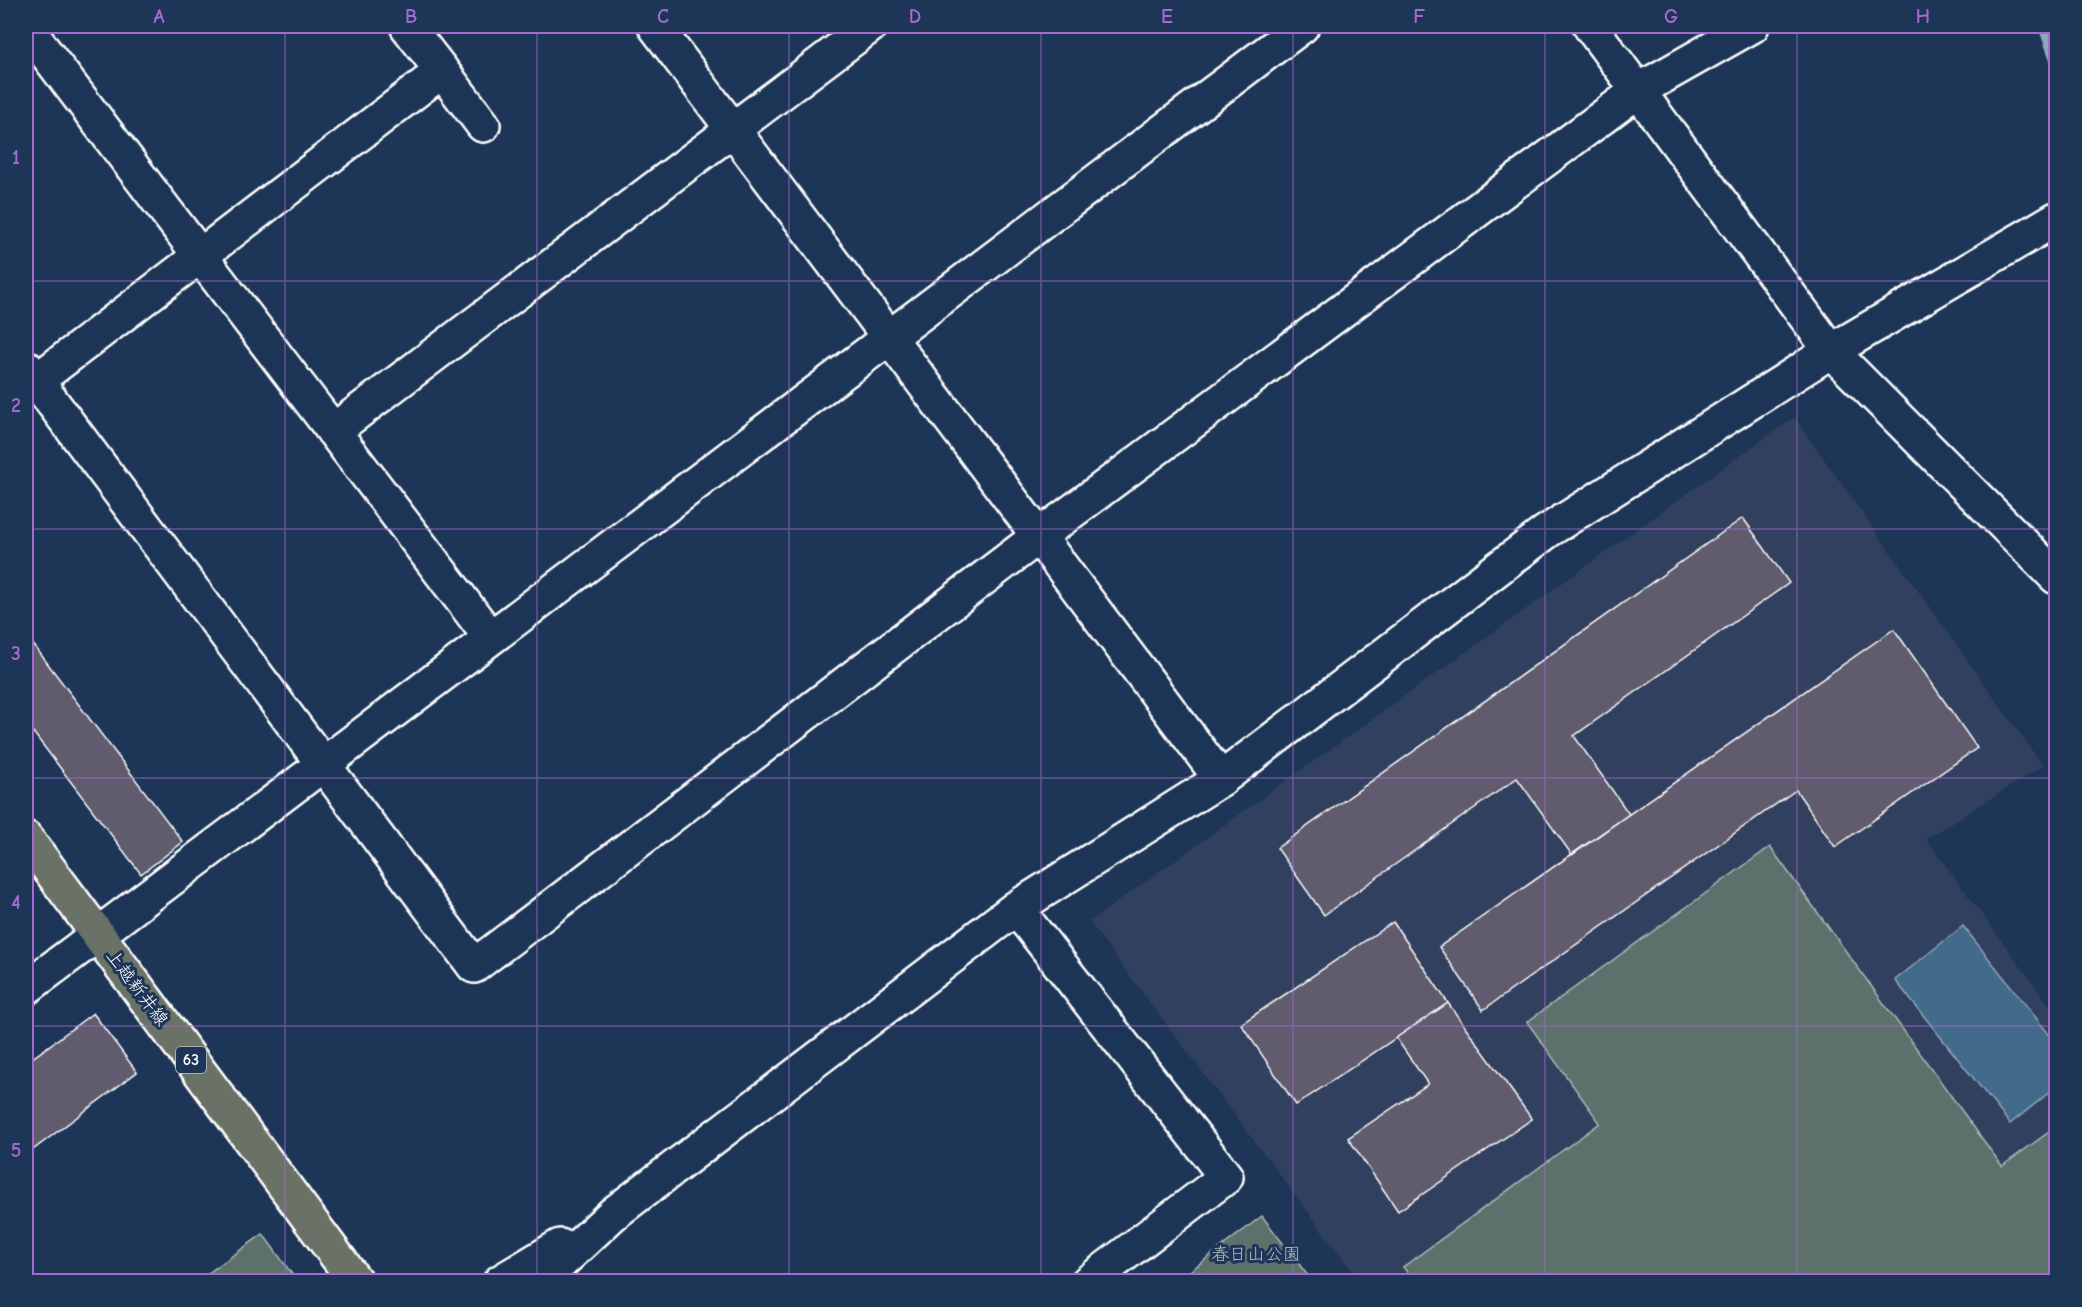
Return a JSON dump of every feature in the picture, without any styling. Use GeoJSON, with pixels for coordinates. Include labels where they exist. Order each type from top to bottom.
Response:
{"type":"FeatureCollection","features":[{"type":"Feature","properties":{"kind":"main road","name":"上越新井線"},"geometry":{"type":"LineString","coordinates":[[26,838],[356,1281]]}},
{"type":"Feature","properties":{"kind":"street"},"geometry":{"type":"LineString","coordinates":[[407,26],[483,125]]}},
{"type":"Feature","properties":{"kind":"street"},"geometry":{"type":"LineString","coordinates":[[656,26],[1221,779]]}},
{"type":"Feature","properties":{"kind":"street"},"geometry":{"type":"LineString","coordinates":[[333,431],[870,26]]}},
{"type":"Feature","properties":{"kind":"street"},"geometry":{"type":"LineString","coordinates":[[26,988],[1302,26]]}},
{"type":"Feature","properties":{"kind":"street"},"geometry":{"type":"LineString","coordinates":[[1590,26],[1831,351],[2056,577]]}},
{"type":"Feature","properties":{"kind":"street"},"geometry":{"type":"LineString","coordinates":[[442,71],[199,258],[31,374],[474,966],[1039,536],[1639,90],[1752,26]]}},
{"type":"Feature","properties":{"kind":"street"},"geometry":{"type":"LineString","coordinates":[[26,27],[199,258],[490,638]]}},
{"type":"Feature","properties":{"kind":"street"},"geometry":{"type":"LineString","coordinates":[[540,1281],[613,1214],[1016,908],[1221,779],[1546,532],[1831,351],[2056,219]]}},
{"type":"Feature","properties":{"kind":"street"},"geometry":{"type":"LineString","coordinates":[[1016,908],[1226,1178],[1088,1281]]}},
{"type":"Feature","properties":{"kind":"street"},"geometry":{"type":"LineString","coordinates":[[500,1281],[613,1214]]}},
{"type":"Feature","properties":{"kind":"shaded area"},"geometry":{"type":"Polygon","coordinates":[[[1794,417],[2043,766],[1926,839],[2056,1014],[2056,1281],[1360,1281],[1089,922],[1794,417]]]}},
{"type":"Feature","properties":{"kind":"shaded area"},"geometry":{"type":"Polygon","coordinates":[[[1963,926],[2056,1043],[2056,1087],[2010,1124],[1895,980],[1963,926]]]}},
{"type":"Feature","properties":{"kind":"green space"},"geometry":{"type":"Polygon","coordinates":[[[1770,847],[2002,1166],[2056,1127],[2056,1281],[1414,1281],[1403,1267],[1600,1123],[1527,1022],[1770,847]]]}},
{"type":"Feature","properties":{"kind":"green space","name":"春日山公園"},"geometry":{"type":"Polygon","coordinates":[[[1262,1216],[1312,1281],[1177,1281],[1262,1216]]]}},
{"type":"Feature","properties":{"kind":"green space"},"geometry":{"type":"Polygon","coordinates":[[[263,1234],[297,1281],[197,1281],[263,1234]]]}},
{"type":"Feature","properties":{"kind":"building"},"geometry":{"type":"Polygon","coordinates":[[[1743,518],[1789,583],[1574,736],[1629,814],[1572,855],[1517,778],[1324,915],[1277,848],[1743,518]]]}},
{"type":"Feature","properties":{"kind":"building"},"geometry":{"type":"Polygon","coordinates":[[[1894,629],[1977,748],[1835,847],[1796,790],[1483,1010],[1439,947],[1894,629]]]}},
{"type":"Feature","properties":{"kind":"building"},"geometry":{"type":"Polygon","coordinates":[[[26,635],[183,842],[141,874],[26,723],[26,635]]]}},
{"type":"Feature","properties":{"kind":"building"},"geometry":{"type":"Polygon","coordinates":[[[1393,922],[1448,1003],[1296,1105],[1241,1024],[1393,922]]]}},
{"type":"Feature","properties":{"kind":"building"},"geometry":{"type":"Polygon","coordinates":[[[1448,1003],[1532,1119],[1398,1211],[1348,1138],[1428,1084],[1396,1038],[1448,1003]]]}},
{"type":"Feature","properties":{"kind":"building"},"geometry":{"type":"Polygon","coordinates":[[[93,1013],[137,1072],[26,1155],[26,1063],[93,1013]]]}},
{"type":"Feature","properties":{"kind":"waterway"},"geometry":{"type":"LineString","coordinates":[[2043,26],[2056,62]]}}]}
